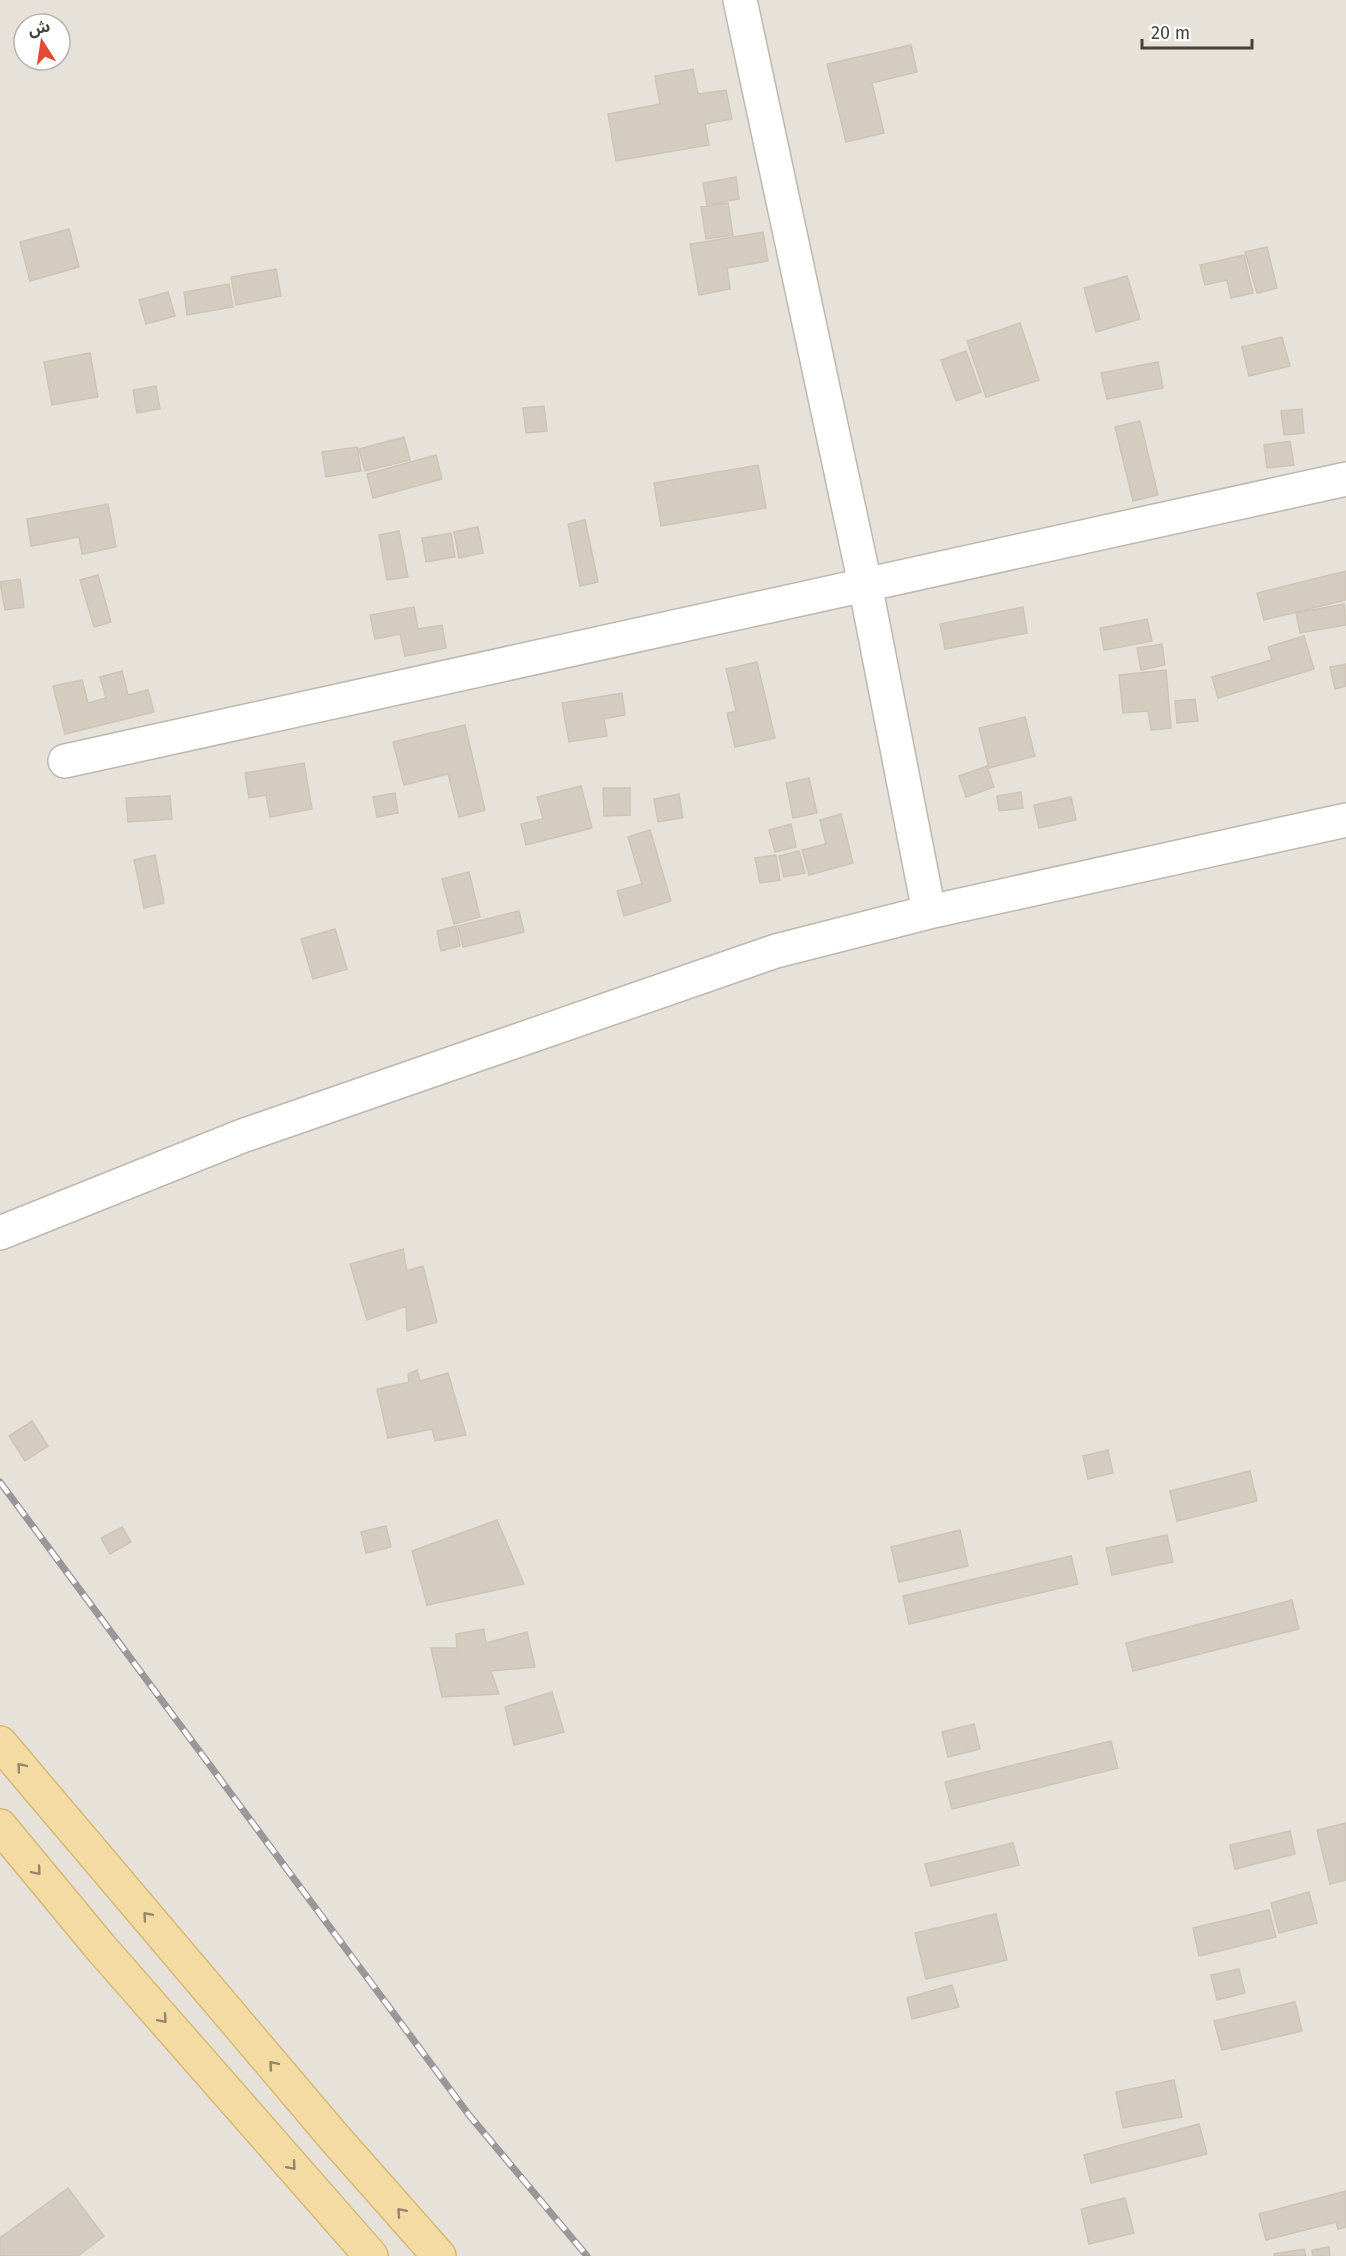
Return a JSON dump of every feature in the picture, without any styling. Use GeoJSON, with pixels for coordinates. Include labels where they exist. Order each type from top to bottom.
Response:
{"type":"FeatureCollection","features":[{"type":"Feature","properties":{"kind":"main road"},"geometry":{"type":"LineString","coordinates":[[0,1743],[333,2136],[440,2256]]}},
{"type":"Feature","properties":{"kind":"main road"},"geometry":{"type":"LineString","coordinates":[[0,1826],[101,1948],[371,2256]]}},
{"type":"Feature","properties":{"kind":"street"},"geometry":{"type":"LineString","coordinates":[[740,0],[865,584],[929,912]]}},
{"type":"Feature","properties":{"kind":"street"},"geometry":{"type":"LineString","coordinates":[[65,761],[1346,479]]}},
{"type":"Feature","properties":{"kind":"street"},"geometry":{"type":"LineString","coordinates":[[0,1233],[242,1136],[593,1012],[776,951],[929,912],[1346,820]]}},
{"type":"Feature","properties":{"kind":"shaded area"},"geometry":{"type":"Polygon","coordinates":[[[0,0],[1346,0],[1346,2256],[0,2256],[0,0]]]}},
{"type":"Feature","properties":{"kind":"building"},"geometry":{"type":"Polygon","coordinates":[[[911,45],[917,72],[872,83],[884,133],[846,142],[827,64],[911,45]]]}},
{"type":"Feature","properties":{"kind":"building"},"geometry":{"type":"Polygon","coordinates":[[[693,69],[698,94],[726,90],[732,119],[705,124],[709,145],[616,161],[608,114],[660,104],[655,76],[693,69]]]}},
{"type":"Feature","properties":{"kind":"building"},"geometry":{"type":"Polygon","coordinates":[[[736,177],[739,199],[707,205],[703,183],[736,177]]]}},
{"type":"Feature","properties":{"kind":"building"},"geometry":{"type":"Polygon","coordinates":[[[728,203],[733,235],[706,239],[701,207],[728,203]]]}},
{"type":"Feature","properties":{"kind":"building"},"geometry":{"type":"Polygon","coordinates":[[[69,229],[79,267],[30,281],[20,242],[69,229]]]}},
{"type":"Feature","properties":{"kind":"building"},"geometry":{"type":"Polygon","coordinates":[[[763,232],[768,261],[727,268],[730,289],[699,295],[690,244],[763,232]]]}},
{"type":"Feature","properties":{"kind":"building"},"geometry":{"type":"Polygon","coordinates":[[[1267,247],[1277,288],[1257,293],[1245,252],[1267,247]]]}},
{"type":"Feature","properties":{"kind":"building"},"geometry":{"type":"Polygon","coordinates":[[[1244,255],[1253,293],[1231,298],[1227,280],[1205,285],[1200,265],[1244,255]]]}},
{"type":"Feature","properties":{"kind":"building"},"geometry":{"type":"Polygon","coordinates":[[[276,269],[281,296],[236,305],[231,277],[276,269]]]}},
{"type":"Feature","properties":{"kind":"building"},"geometry":{"type":"Polygon","coordinates":[[[1127,276],[1140,319],[1096,332],[1084,288],[1127,276]]]}},
{"type":"Feature","properties":{"kind":"building"},"geometry":{"type":"Polygon","coordinates":[[[229,284],[233,307],[187,315],[184,292],[229,284]]]}},
{"type":"Feature","properties":{"kind":"building"},"geometry":{"type":"Polygon","coordinates":[[[168,292],[175,316],[146,324],[139,300],[168,292]]]}},
{"type":"Feature","properties":{"kind":"building"},"geometry":{"type":"Polygon","coordinates":[[[1020,323],[1039,380],[986,397],[967,341],[1020,323]]]}},
{"type":"Feature","properties":{"kind":"building"},"geometry":{"type":"Polygon","coordinates":[[[1282,337],[1290,366],[1249,376],[1242,347],[1282,337]]]}},
{"type":"Feature","properties":{"kind":"building"},"geometry":{"type":"Polygon","coordinates":[[[966,351],[981,392],[956,401],[941,360],[966,351]]]}},
{"type":"Feature","properties":{"kind":"building"},"geometry":{"type":"Polygon","coordinates":[[[90,353],[98,397],[52,405],[44,362],[90,353]]]}},
{"type":"Feature","properties":{"kind":"building"},"geometry":{"type":"Polygon","coordinates":[[[1158,362],[1163,388],[1107,399],[1101,373],[1158,362]]]}},
{"type":"Feature","properties":{"kind":"building"},"geometry":{"type":"Polygon","coordinates":[[[156,386],[160,409],[137,413],[133,390],[156,386]]]}},
{"type":"Feature","properties":{"kind":"building"},"geometry":{"type":"Polygon","coordinates":[[[544,406],[547,431],[526,433],[523,408],[544,406]]]}},
{"type":"Feature","properties":{"kind":"building"},"geometry":{"type":"Polygon","coordinates":[[[1302,409],[1304,433],[1284,435],[1281,411],[1302,409]]]}},
{"type":"Feature","properties":{"kind":"building"},"geometry":{"type":"Polygon","coordinates":[[[1140,421],[1158,495],[1133,501],[1115,427],[1140,421]]]}},
{"type":"Feature","properties":{"kind":"building"},"geometry":{"type":"Polygon","coordinates":[[[404,437],[410,460],[365,471],[359,449],[404,437]]]}},
{"type":"Feature","properties":{"kind":"building"},"geometry":{"type":"Polygon","coordinates":[[[1290,441],[1294,465],[1267,468],[1264,445],[1290,441]]]}},
{"type":"Feature","properties":{"kind":"building"},"geometry":{"type":"Polygon","coordinates":[[[357,447],[361,471],[326,477],[322,452],[357,447]]]}},
{"type":"Feature","properties":{"kind":"building"},"geometry":{"type":"Polygon","coordinates":[[[436,455],[442,479],[373,498],[367,474],[436,455]]]}},
{"type":"Feature","properties":{"kind":"building"},"geometry":{"type":"Polygon","coordinates":[[[758,465],[766,508],[661,526],[654,483],[758,465]]]}},
{"type":"Feature","properties":{"kind":"building"},"geometry":{"type":"Polygon","coordinates":[[[108,504],[116,547],[82,554],[79,537],[31,546],[27,519],[108,504]]]}},
{"type":"Feature","properties":{"kind":"building"},"geometry":{"type":"Polygon","coordinates":[[[585,520],[598,582],[580,586],[568,524],[585,520]]]}},
{"type":"Feature","properties":{"kind":"building"},"geometry":{"type":"Polygon","coordinates":[[[478,527],[483,553],[459,558],[454,532],[478,527]]]}},
{"type":"Feature","properties":{"kind":"building"},"geometry":{"type":"Polygon","coordinates":[[[399,531],[408,577],[387,580],[379,535],[399,531]]]}},
{"type":"Feature","properties":{"kind":"building"},"geometry":{"type":"Polygon","coordinates":[[[451,533],[455,557],[426,562],[422,538],[451,533]]]}},
{"type":"Feature","properties":{"kind":"building"},"geometry":{"type":"Polygon","coordinates":[[[1346,571],[1346,600],[1264,620],[1257,593],[1346,571]]]}},
{"type":"Feature","properties":{"kind":"building"},"geometry":{"type":"Polygon","coordinates":[[[98,575],[111,622],[94,627],[80,580],[98,575]]]}},
{"type":"Feature","properties":{"kind":"building"},"geometry":{"type":"Polygon","coordinates":[[[20,579],[24,607],[5,610],[0,582],[20,579]]]}},
{"type":"Feature","properties":{"kind":"building"},"geometry":{"type":"Polygon","coordinates":[[[1344,604],[1346,625],[1300,633],[1296,613],[1344,604]]]}},
{"type":"Feature","properties":{"kind":"building"},"geometry":{"type":"Polygon","coordinates":[[[414,607],[418,629],[442,625],[446,648],[405,656],[400,634],[375,639],[370,615],[414,607]]]}},
{"type":"Feature","properties":{"kind":"building"},"geometry":{"type":"Polygon","coordinates":[[[1023,607],[1027,633],[945,649],[940,624],[1023,607]]]}},
{"type":"Feature","properties":{"kind":"building"},"geometry":{"type":"Polygon","coordinates":[[[1147,619],[1152,641],[1104,650],[1100,628],[1147,619]]]}},
{"type":"Feature","properties":{"kind":"building"},"geometry":{"type":"Polygon","coordinates":[[[1304,636],[1314,669],[1218,698],[1212,677],[1272,660],[1268,647],[1304,636]]]}},
{"type":"Feature","properties":{"kind":"building"},"geometry":{"type":"Polygon","coordinates":[[[1162,644],[1165,665],[1141,670],[1137,648],[1162,644]]]}},
{"type":"Feature","properties":{"kind":"building"},"geometry":{"type":"Polygon","coordinates":[[[757,662],[775,738],[735,747],[727,713],[736,711],[726,669],[757,662]]]}},
{"type":"Feature","properties":{"kind":"building"},"geometry":{"type":"Polygon","coordinates":[[[1346,664],[1346,686],[1335,689],[1330,667],[1346,664]]]}},
{"type":"Feature","properties":{"kind":"building"},"geometry":{"type":"Polygon","coordinates":[[[1166,670],[1171,728],[1151,730],[1148,711],[1123,713],[1119,675],[1166,670]]]}},
{"type":"Feature","properties":{"kind":"building"},"geometry":{"type":"Polygon","coordinates":[[[122,671],[128,695],[148,690],[154,712],[65,734],[53,686],[82,680],[88,703],[106,698],[100,677],[122,671]]]}},
{"type":"Feature","properties":{"kind":"building"},"geometry":{"type":"Polygon","coordinates":[[[622,693],[625,715],[604,719],[607,736],[569,742],[562,703],[622,693]]]}},
{"type":"Feature","properties":{"kind":"building"},"geometry":{"type":"Polygon","coordinates":[[[1195,699],[1198,721],[1177,723],[1175,701],[1195,699]]]}},
{"type":"Feature","properties":{"kind":"building"},"geometry":{"type":"Polygon","coordinates":[[[1025,717],[1035,756],[989,768],[979,728],[1025,717]]]}},
{"type":"Feature","properties":{"kind":"building"},"geometry":{"type":"Polygon","coordinates":[[[465,725],[485,810],[459,817],[448,774],[404,785],[393,742],[465,725]]]}},
{"type":"Feature","properties":{"kind":"building"},"geometry":{"type":"Polygon","coordinates":[[[304,763],[312,809],[270,817],[266,795],[249,798],[245,773],[304,763]]]}},
{"type":"Feature","properties":{"kind":"building"},"geometry":{"type":"Polygon","coordinates":[[[987,766],[994,787],[966,797],[959,776],[987,766]]]}},
{"type":"Feature","properties":{"kind":"building"},"geometry":{"type":"Polygon","coordinates":[[[809,778],[817,813],[793,818],[786,783],[809,778]]]}},
{"type":"Feature","properties":{"kind":"building"},"geometry":{"type":"Polygon","coordinates":[[[581,786],[592,828],[526,845],[521,824],[543,819],[537,797],[581,786]]]}},
{"type":"Feature","properties":{"kind":"building"},"geometry":{"type":"Polygon","coordinates":[[[603,788],[630,788],[630,815],[604,816],[603,788]]]}},
{"type":"Feature","properties":{"kind":"building"},"geometry":{"type":"Polygon","coordinates":[[[1021,792],[1023,808],[999,811],[997,796],[1021,792]]]}},
{"type":"Feature","properties":{"kind":"building"},"geometry":{"type":"Polygon","coordinates":[[[395,793],[398,813],[377,817],[373,797],[395,793]]]}},
{"type":"Feature","properties":{"kind":"building"},"geometry":{"type":"Polygon","coordinates":[[[679,794],[683,818],[658,822],[654,799],[679,794]]]}},
{"type":"Feature","properties":{"kind":"building"},"geometry":{"type":"Polygon","coordinates":[[[170,796],[172,819],[128,822],[126,798],[170,796]]]}},
{"type":"Feature","properties":{"kind":"building"},"geometry":{"type":"Polygon","coordinates":[[[1071,797],[1076,820],[1039,828],[1034,805],[1071,797]]]}},
{"type":"Feature","properties":{"kind":"building"},"geometry":{"type":"Polygon","coordinates":[[[841,814],[853,863],[809,875],[802,850],[826,844],[820,820],[841,814]]]}},
{"type":"Feature","properties":{"kind":"building"},"geometry":{"type":"Polygon","coordinates":[[[791,824],[796,847],[775,852],[769,830],[791,824]]]}},
{"type":"Feature","properties":{"kind":"building"},"geometry":{"type":"Polygon","coordinates":[[[650,830],[671,901],[624,916],[617,891],[642,884],[628,837],[650,830]]]}},
{"type":"Feature","properties":{"kind":"building"},"geometry":{"type":"Polygon","coordinates":[[[799,851],[805,873],[784,877],[779,856],[799,851]]]}},
{"type":"Feature","properties":{"kind":"building"},"geometry":{"type":"Polygon","coordinates":[[[155,855],[164,903],[144,908],[134,860],[155,855]]]}},
{"type":"Feature","properties":{"kind":"building"},"geometry":{"type":"Polygon","coordinates":[[[776,855],[780,880],[760,883],[755,858],[776,855]]]}},
{"type":"Feature","properties":{"kind":"building"},"geometry":{"type":"Polygon","coordinates":[[[469,872],[480,917],[454,924],[442,879],[469,872]]]}},
{"type":"Feature","properties":{"kind":"building"},"geometry":{"type":"Polygon","coordinates":[[[519,911],[524,932],[463,947],[458,926],[519,911]]]}},
{"type":"Feature","properties":{"kind":"building"},"geometry":{"type":"Polygon","coordinates":[[[456,926],[460,946],[441,951],[437,931],[456,926]]]}},
{"type":"Feature","properties":{"kind":"building"},"geometry":{"type":"Polygon","coordinates":[[[335,929],[347,969],[313,979],[301,939],[335,929]]]}},
{"type":"Feature","properties":{"kind":"building"},"geometry":{"type":"Polygon","coordinates":[[[403,1249],[407,1271],[423,1266],[437,1322],[407,1331],[406,1306],[367,1320],[350,1264],[403,1249]]]}},
{"type":"Feature","properties":{"kind":"building"},"geometry":{"type":"Polygon","coordinates":[[[417,1370],[420,1381],[448,1373],[466,1435],[435,1441],[432,1429],[388,1438],[377,1389],[409,1382],[408,1374],[417,1370]]]}},
{"type":"Feature","properties":{"kind":"building"},"geometry":{"type":"Polygon","coordinates":[[[32,1421],[48,1446],[25,1461],[9,1436],[32,1421]]]}},
{"type":"Feature","properties":{"kind":"building"},"geometry":{"type":"Polygon","coordinates":[[[1108,1450],[1113,1473],[1088,1479],[1083,1456],[1108,1450]]]}},
{"type":"Feature","properties":{"kind":"building"},"geometry":{"type":"Polygon","coordinates":[[[1250,1471],[1257,1501],[1177,1521],[1170,1491],[1250,1471]]]}},
{"type":"Feature","properties":{"kind":"building"},"geometry":{"type":"Polygon","coordinates":[[[497,1520],[524,1584],[427,1605],[412,1551],[497,1520]]]}},
{"type":"Feature","properties":{"kind":"building"},"geometry":{"type":"Polygon","coordinates":[[[386,1526],[391,1547],[366,1553],[361,1532],[386,1526]]]}},
{"type":"Feature","properties":{"kind":"building"},"geometry":{"type":"Polygon","coordinates":[[[122,1527],[131,1542],[110,1554],[101,1538],[122,1527]]]}},
{"type":"Feature","properties":{"kind":"building"},"geometry":{"type":"Polygon","coordinates":[[[960,1530],[968,1566],[899,1582],[891,1547],[960,1530]]]}},
{"type":"Feature","properties":{"kind":"building"},"geometry":{"type":"Polygon","coordinates":[[[1167,1535],[1173,1562],[1112,1575],[1106,1548],[1167,1535]]]}},
{"type":"Feature","properties":{"kind":"building"},"geometry":{"type":"Polygon","coordinates":[[[1071,1556],[1078,1584],[909,1624],[903,1596],[1071,1556]]]}},
{"type":"Feature","properties":{"kind":"building"},"geometry":{"type":"Polygon","coordinates":[[[1292,1600],[1299,1629],[1133,1671],[1126,1643],[1292,1600]]]}},
{"type":"Feature","properties":{"kind":"building"},"geometry":{"type":"Polygon","coordinates":[[[484,1629],[486,1643],[527,1632],[535,1667],[491,1671],[499,1694],[442,1697],[431,1648],[457,1648],[456,1634],[484,1629]]]}},
{"type":"Feature","properties":{"kind":"building"},"geometry":{"type":"Polygon","coordinates":[[[552,1692],[564,1732],[514,1745],[505,1707],[552,1692]]]}},
{"type":"Feature","properties":{"kind":"building"},"geometry":{"type":"Polygon","coordinates":[[[974,1724],[980,1749],[948,1757],[942,1732],[974,1724]]]}},
{"type":"Feature","properties":{"kind":"building"},"geometry":{"type":"Polygon","coordinates":[[[1111,1741],[1118,1768],[952,1809],[945,1782],[1111,1741]]]}},
{"type":"Feature","properties":{"kind":"building"},"geometry":{"type":"Polygon","coordinates":[[[1346,1823],[1346,1880],[1330,1884],[1317,1830],[1346,1823]]]}},
{"type":"Feature","properties":{"kind":"building"},"geometry":{"type":"Polygon","coordinates":[[[1290,1831],[1295,1854],[1235,1869],[1230,1845],[1290,1831]]]}},
{"type":"Feature","properties":{"kind":"building"},"geometry":{"type":"Polygon","coordinates":[[[1013,1843],[1019,1865],[931,1886],[925,1864],[1013,1843]]]}},
{"type":"Feature","properties":{"kind":"building"},"geometry":{"type":"Polygon","coordinates":[[[1309,1892],[1317,1923],[1279,1933],[1271,1903],[1309,1892]]]}},
{"type":"Feature","properties":{"kind":"building"},"geometry":{"type":"Polygon","coordinates":[[[1269,1910],[1276,1937],[1199,1956],[1193,1928],[1269,1910]]]}},
{"type":"Feature","properties":{"kind":"building"},"geometry":{"type":"Polygon","coordinates":[[[996,1914],[1007,1960],[926,1979],[915,1933],[996,1914]]]}},
{"type":"Feature","properties":{"kind":"building"},"geometry":{"type":"Polygon","coordinates":[[[1239,1969],[1245,1993],[1217,2000],[1211,1975],[1239,1969]]]}},
{"type":"Feature","properties":{"kind":"building"},"geometry":{"type":"Polygon","coordinates":[[[952,1985],[959,2007],[912,2019],[907,1998],[952,1985]]]}},
{"type":"Feature","properties":{"kind":"building"},"geometry":{"type":"Polygon","coordinates":[[[1295,2002],[1302,2031],[1222,2050],[1214,2021],[1295,2002]]]}},
{"type":"Feature","properties":{"kind":"building"},"geometry":{"type":"Polygon","coordinates":[[[1174,2080],[1182,2117],[1123,2128],[1116,2092],[1174,2080]]]}},
{"type":"Feature","properties":{"kind":"building"},"geometry":{"type":"Polygon","coordinates":[[[1199,2124],[1207,2154],[1091,2183],[1084,2155],[1199,2124]]]}},
{"type":"Feature","properties":{"kind":"building"},"geometry":{"type":"Polygon","coordinates":[[[68,2188],[104,2236],[78,2256],[0,2256],[0,2238],[68,2188]]]}},
{"type":"Feature","properties":{"kind":"building"},"geometry":{"type":"Polygon","coordinates":[[[1346,2191],[1346,2227],[1338,2229],[1336,2222],[1266,2240],[1259,2214],[1346,2191]]]}},
{"type":"Feature","properties":{"kind":"building"},"geometry":{"type":"Polygon","coordinates":[[[1125,2198],[1134,2233],[1089,2244],[1081,2209],[1125,2198]]]}},
{"type":"Feature","properties":{"kind":"building"},"geometry":{"type":"Polygon","coordinates":[[[1329,2247],[1330,2256],[1313,2256],[1312,2250],[1329,2247]]]}},
{"type":"Feature","properties":{"kind":"building"},"geometry":{"type":"Polygon","coordinates":[[[1304,2249],[1306,2256],[1274,2256],[1274,2254],[1304,2249]]]}},
{"type":"Feature","properties":{"kind":"railway"},"geometry":{"type":"LineString","coordinates":[[0,1482],[469,2115],[587,2256]]}}]}
